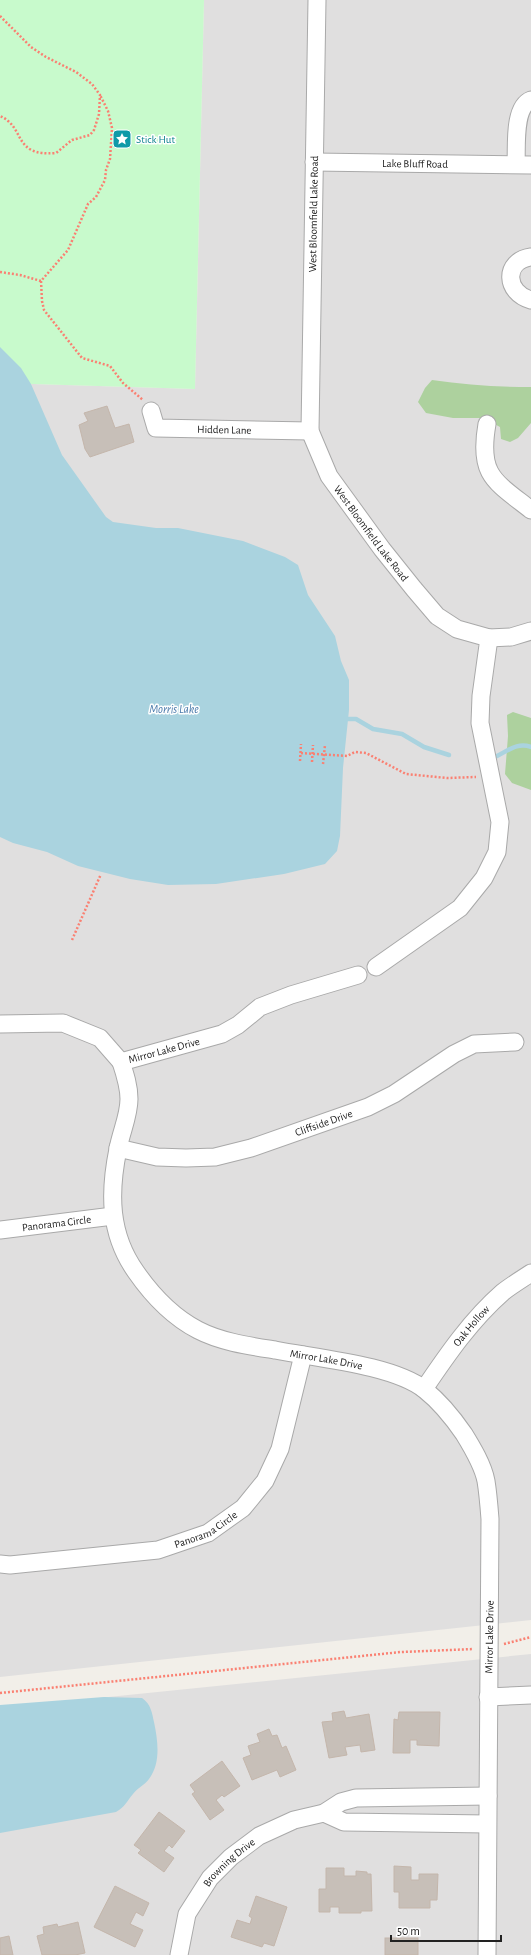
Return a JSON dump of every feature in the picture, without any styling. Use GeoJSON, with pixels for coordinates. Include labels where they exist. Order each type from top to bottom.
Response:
{"type":"FeatureCollection","features":[{"type":"Feature","properties":{"kind":"street","name":"West Bloomfield Lake Road"},"geometry":{"type":"LineString","coordinates":[[317,0],[310,431],[329,476],[382,549],[414,590],[437,616],[457,629],[489,638],[511,637],[531,631]]}},
{"type":"Feature","properties":{"kind":"street","name":"Lake Bluff Road"},"geometry":{"type":"LineString","coordinates":[[314,162],[524,164],[518,120],[520,111],[526,102],[531,100]]}},
{"type":"Feature","properties":{"kind":"street"},"geometry":{"type":"LineString","coordinates":[[531,257],[524,258],[517,263],[512,269],[510,277],[512,286],[516,293],[523,298],[531,300]]}},
{"type":"Feature","properties":{"kind":"street","name":"Hidden Lane"},"geometry":{"type":"LineString","coordinates":[[151,411],[156,428],[310,431]]}},
{"type":"Feature","properties":{"kind":"street"},"geometry":{"type":"LineString","coordinates":[[486,424],[484,455],[490,476],[496,483],[531,510]]}},
{"type":"Feature","properties":{"kind":"street"},"geometry":{"type":"LineString","coordinates":[[376,967],[460,908],[484,878],[497,852],[500,822],[480,723],[483,673],[489,638]]}},
{"type":"Feature","properties":{"kind":"street","name":"Mirror Lake Drive"},"geometry":{"type":"LineString","coordinates":[[358,975],[291,995],[260,1007],[238,1025],[222,1034],[121,1062],[128,1085],[129,1100],[125,1127],[118,1148],[113,1187],[113,1216],[116,1233],[120,1244],[135,1271],[156,1298],[175,1315],[199,1331],[227,1340],[358,1365],[394,1375],[424,1389],[456,1422],[471,1446],[486,1479],[490,1519],[487,1955]]}},
{"type":"Feature","properties":{"kind":"street"},"geometry":{"type":"LineString","coordinates":[[0,1024],[63,1023],[100,1038],[121,1062]]}},
{"type":"Feature","properties":{"kind":"street","name":"Cliffside Drive"},"geometry":{"type":"LineString","coordinates":[[118,1148],[157,1157],[186,1158],[215,1157],[251,1148],[368,1107],[394,1094],[454,1054],[474,1044],[515,1042]]}},
{"type":"Feature","properties":{"kind":"street","name":"Panorama Circle"},"geometry":{"type":"LineString","coordinates":[[0,1230],[113,1216]]}},
{"type":"Feature","properties":{"kind":"street","name":"Oak Hollow"},"geometry":{"type":"LineString","coordinates":[[424,1389],[449,1352],[475,1320],[504,1292],[531,1273]]}},
{"type":"Feature","properties":{"kind":"street","name":"Panorama Circle"},"geometry":{"type":"LineString","coordinates":[[0,1564],[10,1565],[158,1550],[208,1533],[243,1508],[265,1481],[280,1448],[303,1355]]}},
{"type":"Feature","properties":{"kind":"street"},"geometry":{"type":"LineString","coordinates":[[488,1697],[531,1695]]}},
{"type":"Feature","properties":{"kind":"street","name":"Browning Drive"},"geometry":{"type":"LineString","coordinates":[[179,1955],[187,1914],[210,1878],[230,1857],[259,1836],[294,1820],[324,1813],[341,1802],[356,1798],[488,1796]]}},
{"type":"Feature","properties":{"kind":"street"},"geometry":{"type":"LineString","coordinates":[[389,1797],[389,1823]]}},
{"type":"Feature","properties":{"kind":"street"},"geometry":{"type":"LineString","coordinates":[[324,1813],[344,1822],[487,1824]]}},
{"type":"Feature","properties":{"kind":"path"},"geometry":{"type":"LineString","coordinates":[[0,16],[31,47],[46,57],[76,72],[92,84],[100,95],[108,111],[112,128],[110,159],[106,170],[105,180],[96,197],[88,204],[68,250],[41,280],[42,301],[44,310],[82,358],[110,366],[123,383],[143,400],[151,411]]}},
{"type":"Feature","properties":{"kind":"path"},"geometry":{"type":"LineString","coordinates":[[0,116],[7,118],[21,141],[34,152],[56,153],[72,140],[90,135],[94,130],[99,114],[100,95]]}},
{"type":"Feature","properties":{"kind":"path"},"geometry":{"type":"LineString","coordinates":[[0,272],[20,274],[41,280]]}},
{"type":"Feature","properties":{"kind":"path"},"geometry":{"type":"LineString","coordinates":[[300,761],[301,744]]}},
{"type":"Feature","properties":{"kind":"path"},"geometry":{"type":"LineString","coordinates":[[312,762],[313,745]]}},
{"type":"Feature","properties":{"kind":"path"},"geometry":{"type":"LineString","coordinates":[[323,764],[324,745]]}},
{"type":"Feature","properties":{"kind":"path"},"geometry":{"type":"LineString","coordinates":[[301,753],[347,756],[355,752],[366,753],[406,774],[414,775],[447,778],[491,776]]}},
{"type":"Feature","properties":{"kind":"path"},"geometry":{"type":"LineString","coordinates":[[72,940],[101,874]]}},
{"type":"Feature","properties":{"kind":"path"},"geometry":{"type":"LineString","coordinates":[[499,1645],[531,1637]]}},
{"type":"Feature","properties":{"kind":"path"},"geometry":{"type":"LineString","coordinates":[[0,1693],[394,1653],[475,1649]]}},
{"type":"Feature","properties":{"kind":"shaded area"},"geometry":{"type":"Polygon","coordinates":[[[204,0],[531,0],[531,1620],[0,1677],[0,383],[195,389],[204,0]]]}},
{"type":"Feature","properties":{"kind":"shaded area"},"geometry":{"type":"Polygon","coordinates":[[[531,1654],[531,1955],[0,1955],[0,1708],[531,1654]]]}},
{"type":"Feature","properties":{"kind":"green space"},"geometry":{"type":"Polygon","coordinates":[[[0,0],[204,0],[195,389],[0,383],[0,0]]]}},
{"type":"Feature","properties":{"kind":"green space"},"geometry":{"type":"Polygon","coordinates":[[[432,380],[506,387],[531,387],[531,423],[518,438],[510,442],[501,439],[500,427],[483,418],[453,418],[426,413],[418,402],[425,388],[432,380]]]}},
{"type":"Feature","properties":{"kind":"green space"},"geometry":{"type":"Polygon","coordinates":[[[513,712],[531,718],[531,790],[512,783],[505,774],[508,736],[507,715],[513,712]]]}},
{"type":"Feature","properties":{"kind":"water","name":"Morris Lake"},"geometry":{"type":"Polygon","coordinates":[[[0,347],[21,368],[31,384],[62,455],[106,517],[113,522],[156,528],[178,528],[243,541],[285,557],[298,565],[308,595],[335,636],[341,661],[349,680],[349,710],[343,768],[340,836],[337,851],[325,864],[284,874],[216,884],[168,885],[130,879],[78,866],[47,852],[13,843],[0,837],[0,347]]]}},
{"type":"Feature","properties":{"kind":"water"},"geometry":{"type":"Polygon","coordinates":[[[104,1697],[142,1698],[149,1706],[152,1712],[158,1752],[153,1773],[149,1779],[135,1792],[124,1806],[116,1812],[0,1833],[0,1705],[104,1697]]]}},
{"type":"Feature","properties":{"kind":"building"},"geometry":{"type":"Polygon","coordinates":[[[107,406],[115,428],[129,424],[134,442],[90,457],[85,449],[79,425],[88,421],[84,413],[107,406]]]}},
{"type":"Feature","properties":{"kind":"building"},"geometry":{"type":"Polygon","coordinates":[[[344,1711],[346,1718],[369,1714],[375,1750],[361,1752],[360,1745],[345,1747],[347,1755],[329,1758],[322,1722],[333,1721],[332,1713],[344,1711]]]}},
{"type":"Feature","properties":{"kind":"building"},"geometry":{"type":"Polygon","coordinates":[[[399,1712],[440,1712],[439,1746],[417,1745],[417,1740],[410,1740],[410,1753],[393,1753],[394,1719],[398,1720],[399,1712]]]}},
{"type":"Feature","properties":{"kind":"building"},"geometry":{"type":"Polygon","coordinates":[[[269,1729],[272,1736],[277,1735],[282,1748],[286,1746],[296,1770],[280,1777],[277,1770],[252,1780],[243,1758],[251,1755],[248,1746],[260,1742],[257,1734],[269,1729]]]}},
{"type":"Feature","properties":{"kind":"building"},"geometry":{"type":"Polygon","coordinates":[[[222,1761],[240,1786],[224,1797],[222,1795],[216,1800],[224,1810],[210,1820],[192,1794],[195,1792],[190,1785],[222,1761]]]}},
{"type":"Feature","properties":{"kind":"building"},"geometry":{"type":"Polygon","coordinates":[[[159,1812],[185,1831],[172,1848],[169,1845],[164,1851],[174,1858],[164,1872],[138,1853],[141,1850],[134,1845],[159,1812]]]}},
{"type":"Feature","properties":{"kind":"building"},"geometry":{"type":"Polygon","coordinates":[[[394,1866],[411,1867],[411,1880],[419,1880],[419,1874],[438,1874],[437,1900],[430,1900],[430,1908],[399,1908],[399,1892],[394,1892],[394,1866]]]}},
{"type":"Feature","properties":{"kind":"building"},"geometry":{"type":"Polygon","coordinates":[[[326,1868],[344,1868],[344,1876],[356,1876],[356,1871],[371,1874],[372,1911],[361,1911],[361,1913],[339,1913],[339,1907],[330,1907],[330,1912],[319,1912],[319,1889],[326,1889],[326,1868]]]}},
{"type":"Feature","properties":{"kind":"building"},"geometry":{"type":"Polygon","coordinates":[[[115,1886],[149,1903],[143,1916],[136,1912],[130,1924],[143,1930],[135,1947],[94,1927],[115,1886]]]}},
{"type":"Feature","properties":{"kind":"building"},"geometry":{"type":"Polygon","coordinates":[[[256,1896],[287,1907],[274,1946],[264,1943],[262,1947],[231,1937],[237,1920],[250,1924],[252,1918],[249,1916],[256,1896]]]}},
{"type":"Feature","properties":{"kind":"building"},"geometry":{"type":"Polygon","coordinates":[[[78,1922],[85,1953],[75,1955],[42,1955],[37,1936],[44,1934],[43,1927],[57,1924],[58,1927],[78,1922]]]}},
{"type":"Feature","properties":{"kind":"building"},"geometry":{"type":"Polygon","coordinates":[[[9,1936],[13,1955],[0,1955],[0,1938],[9,1936]]]}},
{"type":"Feature","properties":{"kind":"building"},"geometry":{"type":"Polygon","coordinates":[[[385,1938],[418,1938],[418,1955],[385,1955],[385,1938]]]}},
{"type":"Feature","properties":{"kind":"waterway"},"geometry":{"type":"LineString","coordinates":[[348,719],[356,719],[373,729],[402,734],[424,747],[449,755]]}},
{"type":"Feature","properties":{"kind":"waterway"},"geometry":{"type":"LineString","coordinates":[[497,756],[518,746],[522,745],[531,747]]}},
{"type":"Feature","properties":{"kind":"place","name":"Stick Hut"},"geometry":{"type":"Point","coordinates":[122,139]}}]}
